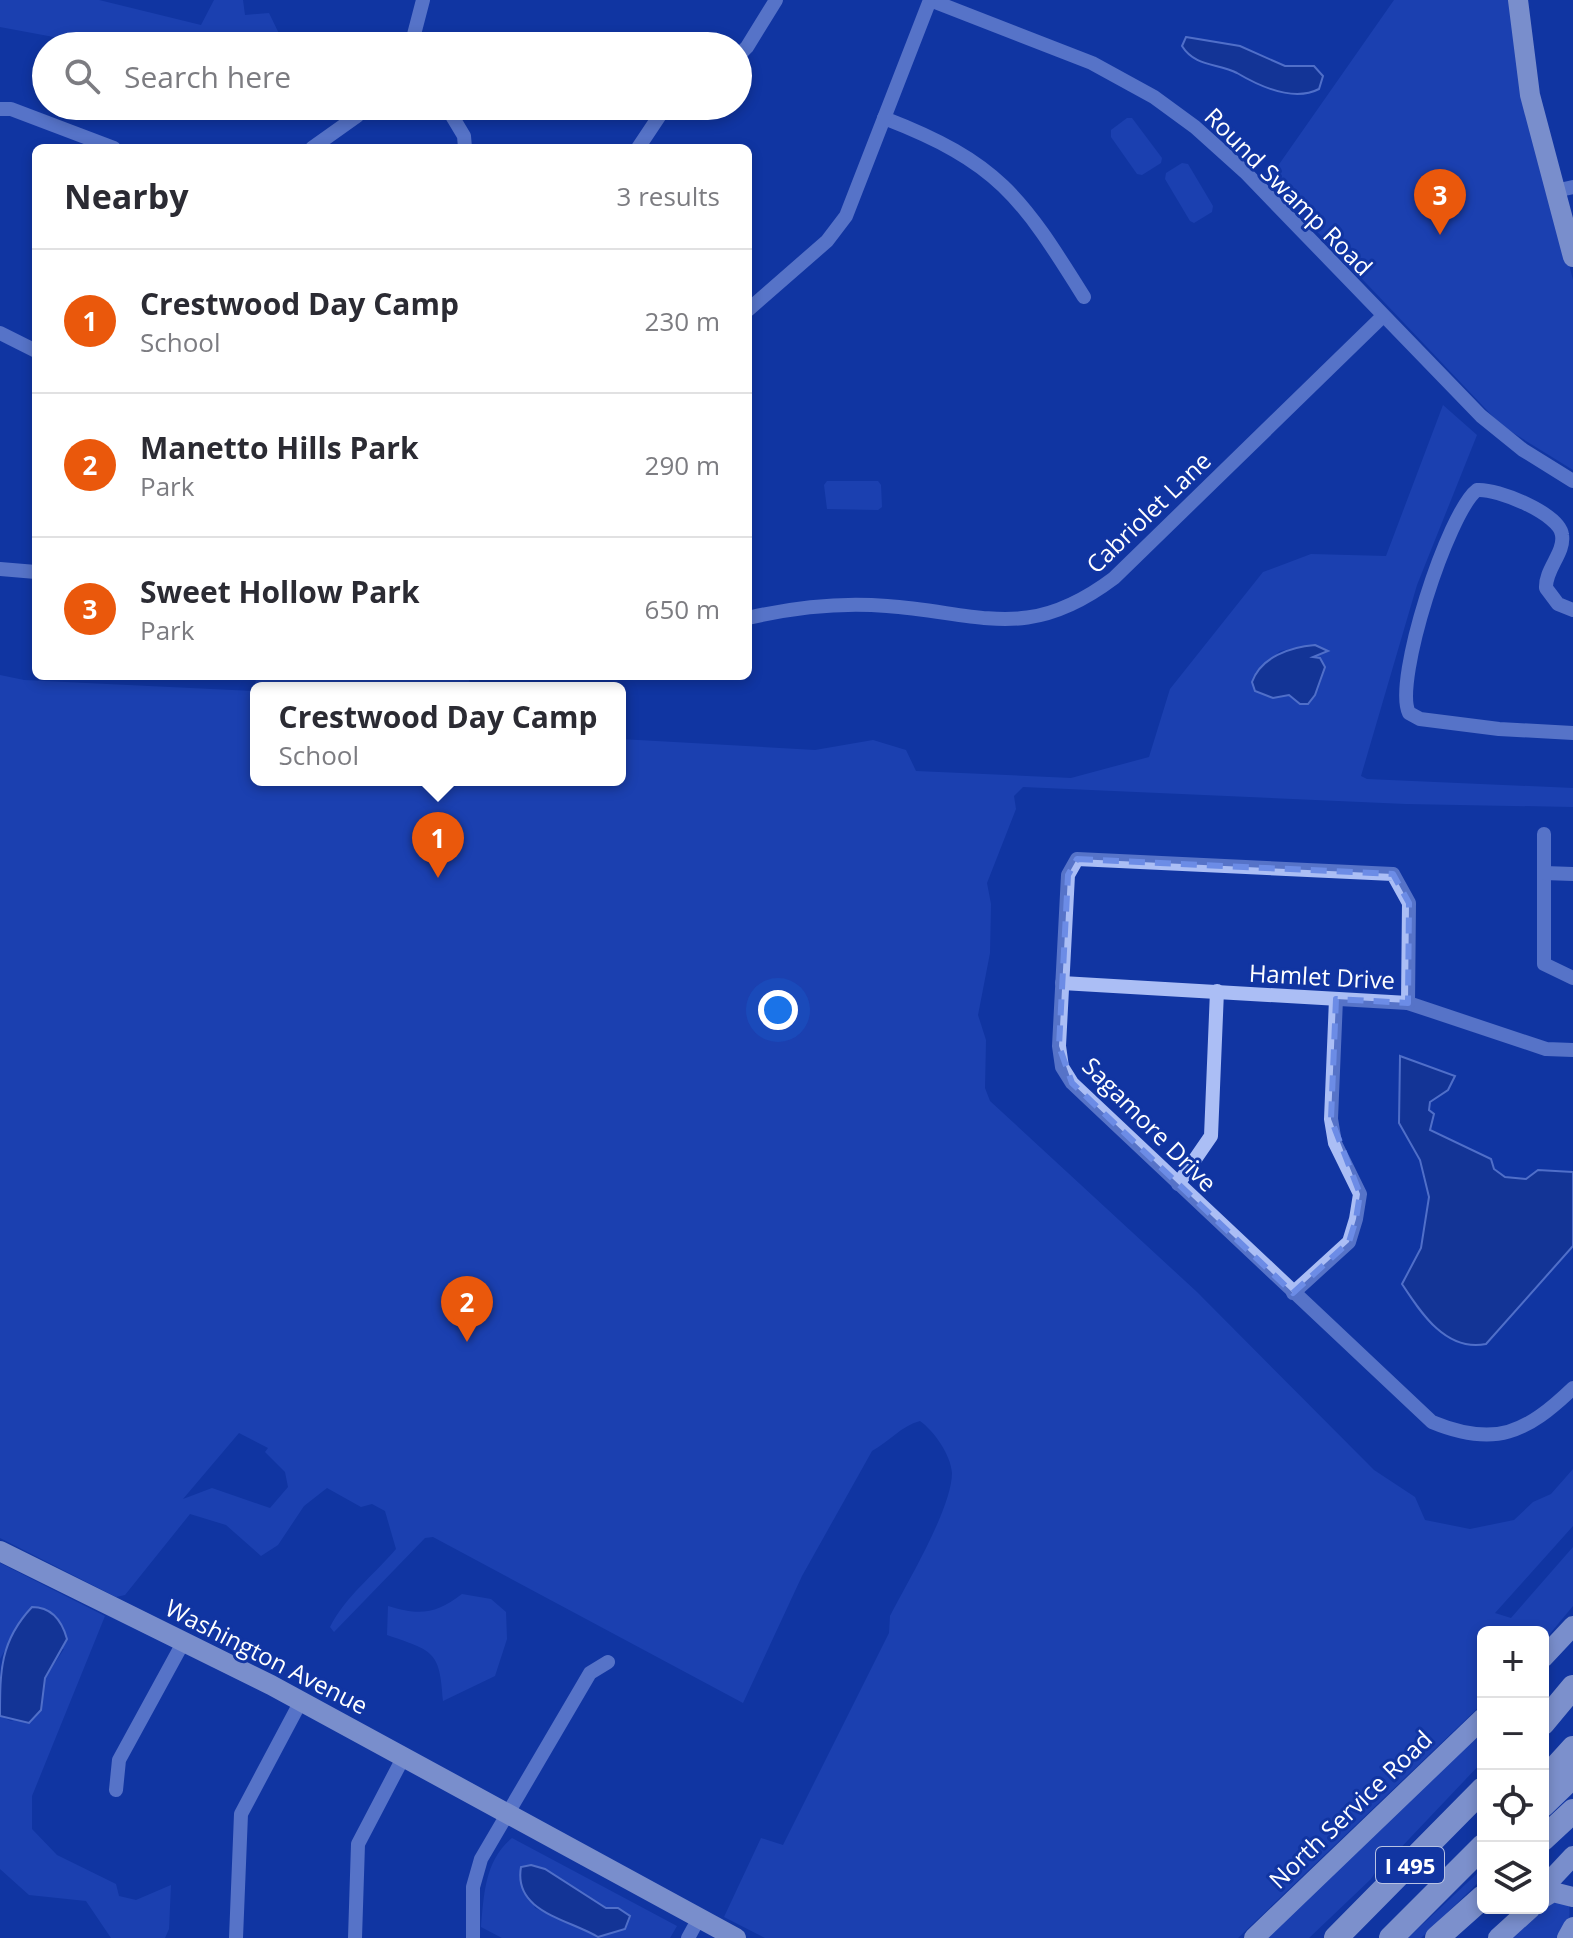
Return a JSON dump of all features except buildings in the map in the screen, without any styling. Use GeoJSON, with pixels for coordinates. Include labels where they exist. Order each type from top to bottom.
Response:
{"type":"FeatureCollection","features":[{"type":"Feature","properties":{"kind":"highway"},"geometry":{"type":"LineString","coordinates":[[1549,1716],[1573,1687]]}},
{"type":"Feature","properties":{"kind":"highway"},"geometry":{"type":"LineString","coordinates":[[1549,1774],[1573,1748]]}},
{"type":"Feature","properties":{"kind":"highway"},"geometry":{"type":"LineString","coordinates":[[1549,1799],[1573,1776]]}},
{"type":"Feature","properties":{"kind":"highway","name":"I 495"},"geometry":{"type":"LineString","coordinates":[[1336,1938],[1477,1795]]}},
{"type":"Feature","properties":{"kind":"highway"},"geometry":{"type":"LineString","coordinates":[[1549,1833],[1573,1811]]}},
{"type":"Feature","properties":{"kind":"highway","name":"I 495"},"geometry":{"type":"LineString","coordinates":[[1392,1938],[1477,1852]]}},
{"type":"Feature","properties":{"kind":"highway"},"geometry":{"type":"LineString","coordinates":[[1392,1938],[1477,1865]]}},
{"type":"Feature","properties":{"kind":"highway"},"geometry":{"type":"LineString","coordinates":[[1437,1938],[1477,1902]]}},
{"type":"Feature","properties":{"kind":"main road"},"geometry":{"type":"LineString","coordinates":[[1518,0],[1530,95],[1564,189],[1573,257]]}},
{"type":"Feature","properties":{"kind":"main road","name":"Washington Avenue"},"geometry":{"type":"LineString","coordinates":[[0,1551],[301,1701],[736,1938]]}},
{"type":"Feature","properties":{"kind":"main road"},"geometry":{"type":"LineString","coordinates":[[1549,1652],[1573,1626]]}},
{"type":"Feature","properties":{"kind":"main road","name":"North Service Road"},"geometry":{"type":"LineString","coordinates":[[1254,1938],[1477,1724]]}},
{"type":"Feature","properties":{"kind":"main road"},"geometry":{"type":"LineString","coordinates":[[1549,1882],[1573,1856]]}},
{"type":"Feature","properties":{"kind":"main road"},"geometry":{"type":"LineString","coordinates":[[1549,1894],[1553,1892],[1573,1897]]}},
{"type":"Feature","properties":{"kind":"main road"},"geometry":{"type":"LineString","coordinates":[[1496,1938],[1518,1914]]}},
{"type":"Feature","properties":{"kind":"main road"},"geometry":{"type":"LineString","coordinates":[[1496,1938],[1524,1914]]}},
{"type":"Feature","properties":{"kind":"main road"},"geometry":{"type":"LineString","coordinates":[[1567,1938],[1573,1927]]}},
{"type":"Feature","properties":{"kind":"street"},"geometry":{"type":"LineString","coordinates":[[415,32],[423,0]]}},
{"type":"Feature","properties":{"kind":"street"},"geometry":{"type":"LineString","coordinates":[[752,39],[776,0]]}},
{"type":"Feature","properties":{"kind":"street"},"geometry":{"type":"LineString","coordinates":[[752,307],[827,241],[846,216],[930,0]]}},
{"type":"Feature","properties":{"kind":"street","name":"Round Swamp Road"},"geometry":{"type":"LineString","coordinates":[[930,0],[1092,63],[1154,97],[1195,127],[1245,172],[1496,428],[1573,481]]}},
{"type":"Feature","properties":{"kind":"street"},"geometry":{"type":"LineString","coordinates":[[0,109],[11,109],[32,117]]}},
{"type":"Feature","properties":{"kind":"street"},"geometry":{"type":"LineString","coordinates":[[884,118],[953,148],[999,179],[1041,229],[1084,297]]}},
{"type":"Feature","properties":{"kind":"street"},"geometry":{"type":"LineString","coordinates":[[40,120],[103,144]]}},
{"type":"Feature","properties":{"kind":"street"},"geometry":{"type":"LineString","coordinates":[[318,144],[352,120]]}},
{"type":"Feature","properties":{"kind":"street"},"geometry":{"type":"LineString","coordinates":[[454,120],[464,136],[465,144]]}},
{"type":"Feature","properties":{"kind":"street"},"geometry":{"type":"LineString","coordinates":[[641,144],[657,120]]}},
{"type":"Feature","properties":{"kind":"street","name":"Cabriolet Lane"},"geometry":{"type":"LineString","coordinates":[[752,617],[791,608],[836,604],[913,608],[973,620],[1003,622],[1030,619],[1088,598],[1114,578],[1383,316]]}},
{"type":"Feature","properties":{"kind":"street"},"geometry":{"type":"LineString","coordinates":[[0,333],[32,349]]}},
{"type":"Feature","properties":{"kind":"street"},"geometry":{"type":"LineString","coordinates":[[1573,610],[1558,604],[1546,588],[1548,573],[1562,544],[1563,533],[1556,522],[1506,494],[1477,490],[1466,501],[1435,569],[1403,691],[1409,713],[1420,719],[1499,729],[1573,733]]}},
{"type":"Feature","properties":{"kind":"street"},"geometry":{"type":"LineString","coordinates":[[0,569],[32,572]]}},
{"type":"Feature","properties":{"kind":"street"},"geometry":{"type":"LineString","coordinates":[[1544,834],[1544,964],[1573,978]]}},
{"type":"Feature","properties":{"kind":"street","name":"Sagamore Drive"},"geometry":{"type":"LineString","coordinates":[[1408,1003],[1409,903],[1393,874],[1077,859],[1068,875],[1059,1046],[1062,1067],[1072,1083],[1409,1404],[1432,1422],[1464,1435],[1491,1436],[1519,1430],[1547,1412],[1573,1388]]}},
{"type":"Feature","properties":{"kind":"street"},"geometry":{"type":"LineString","coordinates":[[1544,873],[1573,874]]}},
{"type":"Feature","properties":{"kind":"street","name":"Hamlet Drive"},"geometry":{"type":"LineString","coordinates":[[1062,983],[1408,1003],[1546,1049],[1573,1050]]}},
{"type":"Feature","properties":{"kind":"street"},"geometry":{"type":"LineString","coordinates":[[1178,1184],[1211,1136],[1217,991]]}},
{"type":"Feature","properties":{"kind":"street"},"geometry":{"type":"LineString","coordinates":[[1293,1293],[1349,1242],[1360,1194],[1335,1143],[1331,1119],[1336,999]]}},
{"type":"Feature","properties":{"kind":"street"},"geometry":{"type":"LineString","coordinates":[[116,1790],[119,1760],[184,1641]]}},
{"type":"Feature","properties":{"kind":"street"},"geometry":{"type":"LineString","coordinates":[[473,1938],[476,1872],[590,1673],[608,1662]]}},
{"type":"Feature","properties":{"kind":"street"},"geometry":{"type":"LineString","coordinates":[[236,1938],[241,1814],[301,1701]]}},
{"type":"Feature","properties":{"kind":"street"},"geometry":{"type":"LineString","coordinates":[[355,1938],[358,1844],[403,1758]]}},
{"type":"Feature","properties":{"kind":"street"},"geometry":{"type":"LineString","coordinates":[[688,1938],[699,1918]]}},
{"type":"Feature","properties":{"kind":"highlighted area"},"geometry":{"type":"Polygon","coordinates":[[[1077,859],[1393,874],[1409,903],[1408,1003],[1336,999],[1331,1119],[1360,1194],[1349,1242],[1293,1293],[1072,1083],[1059,1046],[1068,875],[1077,859]]]}},
{"type":"Feature","properties":{"kind":"shaded area"},"geometry":{"type":"Polygon","coordinates":[[[0,0],[99,0],[201,25],[214,0],[243,0],[245,15],[269,13],[278,32],[32,33],[0,27],[0,0]]]}},
{"type":"Feature","properties":{"kind":"shaded area"},"geometry":{"type":"Polygon","coordinates":[[[1394,0],[1511,0],[1550,189],[1573,280],[1573,470],[1502,426],[1268,180],[1394,0]]]}},
{"type":"Feature","properties":{"kind":"shaded area"},"geometry":{"type":"Polygon","coordinates":[[[1186,37],[1240,46],[1285,66],[1314,66],[1323,76],[1319,89],[1299,94],[1277,91],[1230,70],[1207,64],[1187,53],[1182,46],[1186,37]]]}},
{"type":"Feature","properties":{"kind":"shaded area"},"geometry":{"type":"Polygon","coordinates":[[[1127,118],[1132,118],[1162,158],[1161,163],[1142,175],[1137,174],[1111,137],[1111,130],[1127,118]]]}},
{"type":"Feature","properties":{"kind":"shaded area"},"geometry":{"type":"Polygon","coordinates":[[[1182,163],[1188,164],[1213,206],[1212,212],[1194,223],[1165,179],[1166,173],[1182,163]]]}},
{"type":"Feature","properties":{"kind":"shaded area"},"geometry":{"type":"Polygon","coordinates":[[[1443,405],[1477,435],[1417,585],[1361,776],[1367,779],[1573,788],[1573,807],[1406,804],[1023,787],[1014,796],[1016,809],[987,883],[991,904],[990,953],[978,1015],[986,1040],[985,1088],[990,1101],[1197,1292],[1374,1470],[1415,1497],[1425,1520],[1470,1529],[1514,1520],[1533,1502],[1551,1494],[1573,1469],[1573,1526],[1495,1613],[1511,1618],[1573,1547],[1573,1606],[1549,1635],[1549,1626],[1477,1626],[1477,1709],[1238,1938],[765,1938],[724,1917],[761,1838],[783,1845],[889,1633],[890,1616],[945,1505],[952,1473],[949,1459],[941,1444],[920,1421],[907,1426],[872,1451],[802,1576],[743,1703],[433,1537],[425,1538],[334,1632],[330,1627],[344,1606],[396,1549],[385,1511],[372,1504],[361,1507],[327,1488],[304,1506],[278,1545],[261,1556],[226,1525],[190,1514],[125,1595],[116,1597],[0,1538],[0,675],[24,680],[250,691],[250,786],[626,786],[626,739],[815,750],[873,740],[906,750],[916,771],[1071,778],[1149,757],[1170,689],[1263,572],[1311,554],[1386,556],[1443,405]],[[1303,646],[1280,651],[1255,673],[1293,696],[1318,690],[1324,672],[1312,657],[1327,651],[1303,646]],[[239,1433],[183,1499],[212,1488],[270,1508],[288,1487],[285,1472],[265,1452],[268,1448],[239,1433]]]}},
{"type":"Feature","properties":{"kind":"shaded area"},"geometry":{"type":"Polygon","coordinates":[[[827,481],[878,481],[882,507],[878,510],[827,509],[824,485],[827,481]]]}},
{"type":"Feature","properties":{"kind":"shaded area"},"geometry":{"type":"Polygon","coordinates":[[[1315,645],[1328,651],[1313,657],[1320,658],[1325,667],[1315,695],[1308,704],[1300,704],[1289,695],[1273,698],[1255,691],[1252,682],[1256,673],[1269,660],[1286,651],[1315,645]]]}},
{"type":"Feature","properties":{"kind":"shaded area"},"geometry":{"type":"Polygon","coordinates":[[[469,680],[470,682],[255,682],[469,680]]]}},
{"type":"Feature","properties":{"kind":"shaded area"},"geometry":{"type":"Polygon","coordinates":[[[1400,1056],[1455,1076],[1448,1090],[1430,1102],[1429,1110],[1434,1114],[1430,1130],[1491,1159],[1494,1169],[1505,1177],[1526,1179],[1538,1170],[1573,1172],[1573,1246],[1486,1344],[1472,1345],[1447,1336],[1426,1318],[1402,1284],[1421,1248],[1429,1197],[1420,1160],[1399,1123],[1400,1056]]]}},
{"type":"Feature","properties":{"kind":"shaded area"},"geometry":{"type":"Polygon","coordinates":[[[0,1563],[105,1616],[32,1796],[32,1829],[57,1855],[116,1884],[119,1896],[136,1900],[171,1885],[169,1929],[165,1938],[111,1938],[86,1901],[29,1895],[0,1869],[0,1716],[11,1721],[41,1710],[45,1678],[64,1649],[6,1648],[0,1659],[0,1563]]]}},
{"type":"Feature","properties":{"kind":"shaded area"},"geometry":{"type":"Polygon","coordinates":[[[462,1594],[491,1599],[506,1612],[507,1639],[495,1676],[443,1701],[439,1671],[431,1655],[424,1649],[387,1635],[388,1606],[427,1611],[444,1606],[462,1594]]]}},
{"type":"Feature","properties":{"kind":"shaded area"},"geometry":{"type":"Polygon","coordinates":[[[32,1607],[51,1612],[67,1639],[45,1678],[41,1710],[29,1723],[0,1716],[0,1700],[8,1645],[32,1607]]]}},
{"type":"Feature","properties":{"kind":"shaded area"},"geometry":{"type":"Polygon","coordinates":[[[1477,1737],[1477,1767],[1391,1858],[1386,1856],[1371,1879],[1309,1938],[1265,1938],[1477,1737]]]}},
{"type":"Feature","properties":{"kind":"shaded area"},"geometry":{"type":"Polygon","coordinates":[[[512,1838],[677,1926],[670,1938],[502,1938],[481,1927],[491,1867],[512,1838]],[[531,1865],[521,1868],[535,1908],[598,1937],[618,1908],[606,1908],[545,1869],[531,1865]]]}},
{"type":"Feature","properties":{"kind":"shaded area"},"geometry":{"type":"Polygon","coordinates":[[[531,1865],[545,1869],[606,1908],[618,1908],[630,1916],[625,1929],[598,1937],[545,1912],[525,1894],[521,1882],[521,1867],[531,1865]]]}},
{"type":"Feature","properties":{"kind":"shaded area"},"geometry":{"type":"Polygon","coordinates":[[[1477,1874],[1477,1884],[1421,1938],[1408,1938],[1477,1874]]]}},
{"type":"Feature","properties":{"kind":"shaded area"},"geometry":{"type":"Polygon","coordinates":[[[1555,1900],[1569,1906],[1568,1923],[1559,1938],[1511,1938],[1534,1914],[1549,1914],[1549,1902],[1555,1900]]]}},
{"type":"Feature","properties":{"kind":"place","name":"Sweet Hollow Park"},"geometry":{"type":"Point","coordinates":[1440,235]}},
{"type":"Feature","properties":{"kind":"place","name":"Crestwood Day Camp"},"geometry":{"type":"Point","coordinates":[438,878]}},
{"type":"Feature","properties":{"kind":"place","name":"Manetto Hills Park"},"geometry":{"type":"Point","coordinates":[467,1342]}}]}
